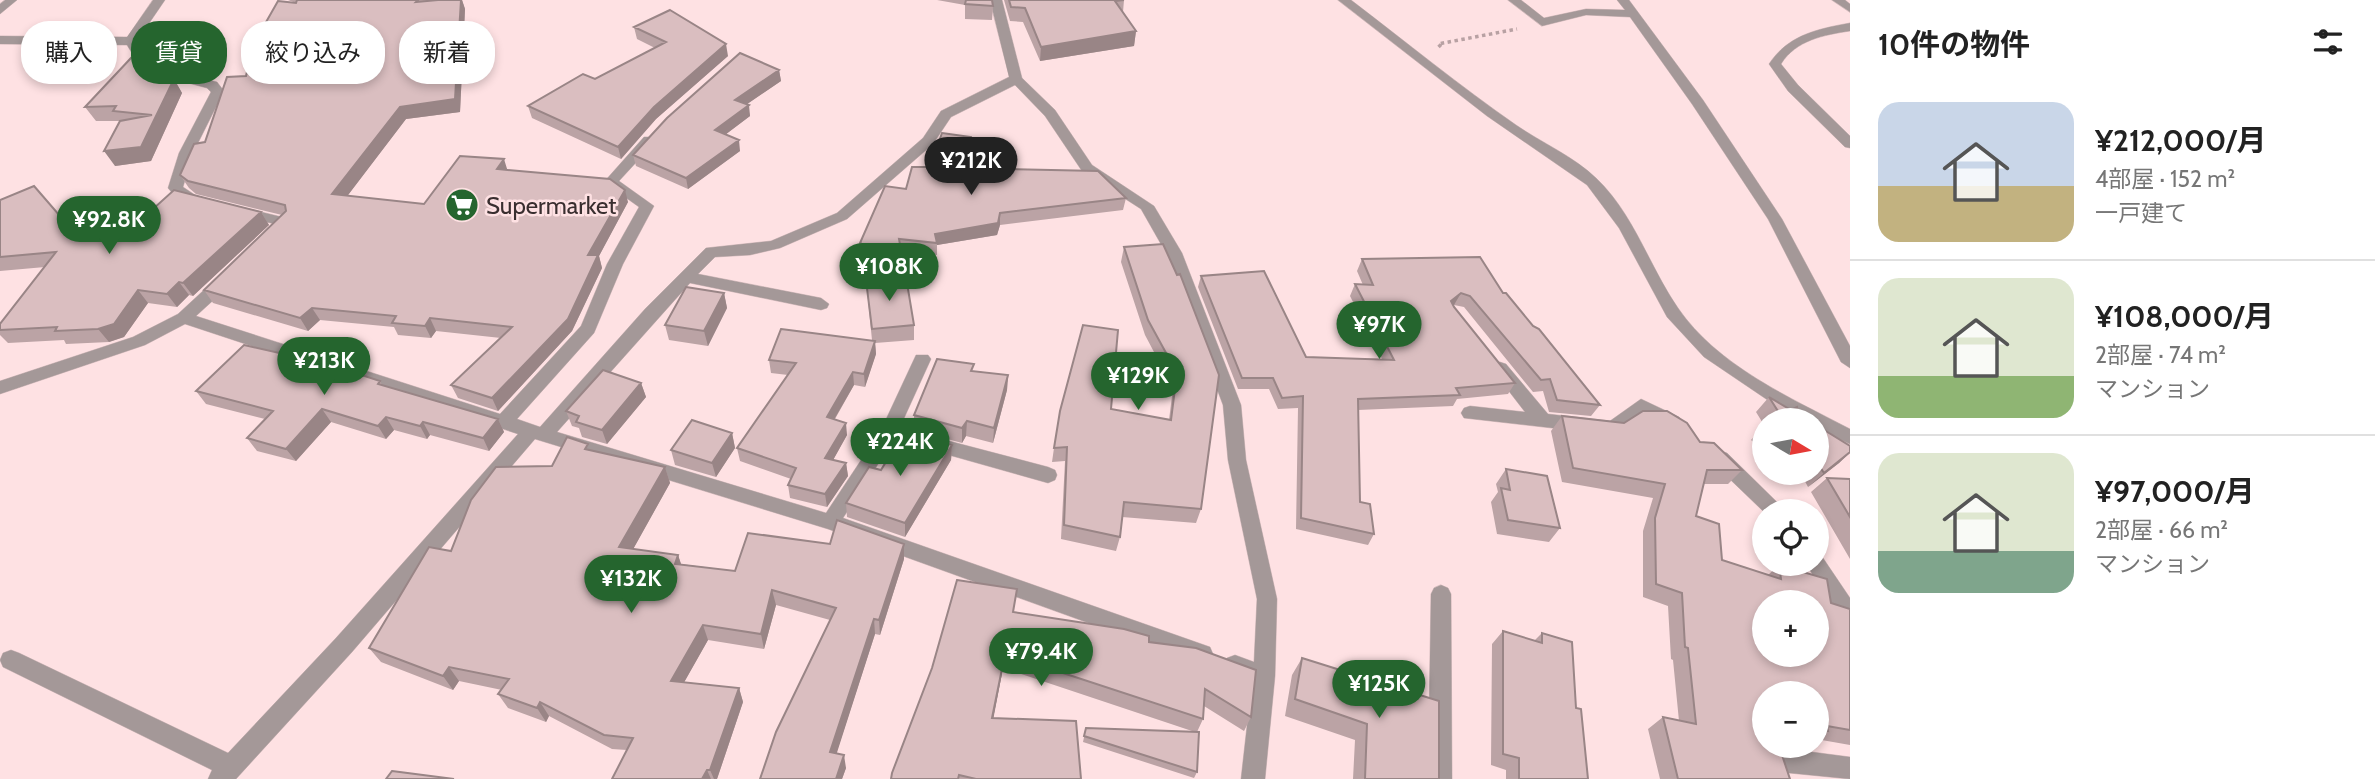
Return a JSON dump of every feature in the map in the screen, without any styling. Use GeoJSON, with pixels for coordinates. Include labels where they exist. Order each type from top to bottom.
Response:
{"type":"FeatureCollection","features":[{"type":"Feature","properties":{"kind":"street"},"geometry":{"type":"LineString","coordinates":[[0,11],[11,0]]}},
{"type":"Feature","properties":{"kind":"street"},"geometry":{"type":"LineString","coordinates":[[145,21],[159,0]]}},
{"type":"Feature","properties":{"kind":"street"},"geometry":{"type":"LineString","coordinates":[[996,0],[1016,79],[1050,113],[1087,168],[1147,206],[1174,253],[1232,405],[1237,460],[1267,599],[1264,676],[1254,779]]}},
{"type":"Feature","properties":{"kind":"street"},"geometry":{"type":"LineString","coordinates":[[1344,0],[1514,130],[1591,181],[1606,197],[1624,224],[1645,268],[1675,315],[1700,343],[1751,383],[1850,437]]}},
{"type":"Feature","properties":{"kind":"street"},"geometry":{"type":"LineString","coordinates":[[1514,0],[1542,22],[1586,12],[1632,14]]}},
{"type":"Feature","properties":{"kind":"street"},"geometry":{"type":"LineString","coordinates":[[1623,0],[1698,103],[1775,219],[1850,362]]}},
{"type":"Feature","properties":{"kind":"street"},"geometry":{"type":"LineString","coordinates":[[1838,0],[1850,9]]}},
{"type":"Feature","properties":{"kind":"street"},"geometry":{"type":"LineString","coordinates":[[1850,27],[1802,39],[1781,51],[1775,64],[1793,88],[1850,144]]}},
{"type":"Feature","properties":{"kind":"street"},"geometry":{"type":"LineString","coordinates":[[0,40],[131,41]]}},
{"type":"Feature","properties":{"kind":"street"},"geometry":{"type":"LineString","coordinates":[[11,660],[225,773],[538,433],[711,252],[751,250],[775,245],[842,216],[928,141],[946,114],[1016,79]]}},
{"type":"Feature","properties":{"kind":"street"},"geometry":{"type":"LineString","coordinates":[[208,84],[218,91],[186,153],[175,188],[190,199],[285,222],[261,246]]}},
{"type":"Feature","properties":{"kind":"street"},"geometry":{"type":"LineString","coordinates":[[504,422],[589,329],[615,264],[646,206],[611,182],[663,124]]}},
{"type":"Feature","properties":{"kind":"street"},"geometry":{"type":"LineString","coordinates":[[1832,125],[1850,125]]}},
{"type":"Feature","properties":{"kind":"street"},"geometry":{"type":"LineString","coordinates":[[0,388],[139,341],[184,318],[232,273]]}},
{"type":"Feature","properties":{"kind":"street"},"geometry":{"type":"LineString","coordinates":[[687,277],[821,304]]}},
{"type":"Feature","properties":{"kind":"street"},"geometry":{"type":"LineString","coordinates":[[184,318],[538,433],[830,522],[1264,676]]}},
{"type":"Feature","properties":{"kind":"street"},"geometry":{"type":"LineString","coordinates":[[1490,356],[1542,420]]}},
{"type":"Feature","properties":{"kind":"street"},"geometry":{"type":"LineString","coordinates":[[830,522],[903,436],[922,359]]}},
{"type":"Feature","properties":{"kind":"street"},"geometry":{"type":"LineString","coordinates":[[1470,413],[1613,428],[1641,406],[1688,432]]}},
{"type":"Feature","properties":{"kind":"street"},"geometry":{"type":"LineString","coordinates":[[903,436],[1048,475]]}},
{"type":"Feature","properties":{"kind":"street"},"geometry":{"type":"LineString","coordinates":[[1707,448],[1763,499]]}},
{"type":"Feature","properties":{"kind":"street"},"geometry":{"type":"LineString","coordinates":[[1824,576],[1850,615]]}},
{"type":"Feature","properties":{"kind":"street"},"geometry":{"type":"LineString","coordinates":[[1440,779],[1441,594]]}},
{"type":"Feature","properties":{"kind":"street"},"geometry":{"type":"LineString","coordinates":[[1789,761],[1850,769]]}},
{"type":"Feature","properties":{"kind":"path"},"geometry":{"type":"LineString","coordinates":[[1446,52],[1438,44],[1542,22]]}},
{"type":"Feature","properties":{"kind":"building"},"geometry":{"type":"Polygon","coordinates":[[[297,0],[461,0],[460,21],[399,21],[399,84],[456,84],[455,99],[400,107],[332,194],[424,204],[460,156],[504,159],[497,169],[610,179],[625,190],[588,255],[598,255],[568,319],[492,398],[451,385],[512,327],[430,318],[425,326],[392,323],[396,316],[312,308],[300,318],[204,290],[286,211],[285,205],[188,181],[180,175],[194,144],[205,142],[225,84],[227,84],[227,77],[241,76],[241,84],[385,84],[385,21],[267,21],[278,1],[296,3],[297,0]]]}},
{"type":"Feature","properties":{"kind":"building"},"geometry":{"type":"Polygon","coordinates":[[[966,0],[992,0],[993,6],[965,4],[966,0]]]}},
{"type":"Feature","properties":{"kind":"building"},"geometry":{"type":"Polygon","coordinates":[[[1009,0],[1124,0],[1115,1],[1136,31],[1041,47],[1025,8],[1011,7],[1009,0]]]}},
{"type":"Feature","properties":{"kind":"building"},"geometry":{"type":"Polygon","coordinates":[[[670,10],[726,44],[654,107],[618,147],[528,106],[583,74],[595,79],[666,42],[634,27],[670,10]]]}},
{"type":"Feature","properties":{"kind":"building"},"geometry":{"type":"Polygon","coordinates":[[[740,53],[779,70],[735,100],[749,105],[715,130],[739,140],[686,178],[633,155],[667,118],[740,53]]]}},
{"type":"Feature","properties":{"kind":"building"},"geometry":{"type":"Polygon","coordinates":[[[131,58],[131,84],[172,84],[141,147],[104,151],[120,121],[152,115],[113,111],[116,106],[85,107],[107,84],[117,84],[117,73],[131,58]]]}},
{"type":"Feature","properties":{"kind":"building"},"geometry":{"type":"Polygon","coordinates":[[[942,133],[971,137],[967,165],[956,168],[1098,171],[1126,198],[1000,213],[998,223],[935,234],[937,243],[899,239],[904,266],[860,243],[885,186],[906,189],[912,167],[930,167],[942,133]]]}},
{"type":"Feature","properties":{"kind":"building"},"geometry":{"type":"Polygon","coordinates":[[[34,186],[66,223],[143,218],[174,190],[261,212],[183,283],[179,282],[167,294],[138,290],[114,324],[98,329],[55,331],[57,327],[0,330],[0,324],[56,252],[0,257],[0,200],[34,186]]]}},
{"type":"Feature","properties":{"kind":"building"},"geometry":{"type":"Polygon","coordinates":[[[1163,244],[1177,275],[1180,274],[1219,375],[1201,509],[1124,502],[1120,537],[1064,525],[1067,447],[1054,448],[1060,411],[1083,325],[1118,330],[1111,409],[1171,420],[1177,373],[1148,320],[1124,247],[1163,244]]]}},
{"type":"Feature","properties":{"kind":"building"},"geometry":{"type":"Polygon","coordinates":[[[1480,257],[1503,293],[1506,293],[1533,326],[1539,329],[1600,405],[1557,400],[1550,379],[1541,380],[1470,296],[1461,293],[1451,301],[1454,307],[1515,383],[1456,388],[1460,395],[1358,399],[1360,502],[1370,504],[1374,534],[1301,518],[1303,396],[1282,398],[1273,378],[1242,378],[1201,276],[1264,271],[1306,357],[1394,360],[1355,284],[1373,285],[1362,259],[1480,257]]]}},
{"type":"Feature","properties":{"kind":"building"},"geometry":{"type":"Polygon","coordinates":[[[906,277],[914,325],[872,329],[866,280],[906,277]]]}},
{"type":"Feature","properties":{"kind":"building"},"geometry":{"type":"Polygon","coordinates":[[[686,287],[724,293],[704,331],[665,325],[686,287]]]}},
{"type":"Feature","properties":{"kind":"building"},"geometry":{"type":"Polygon","coordinates":[[[781,329],[875,341],[864,374],[853,372],[827,417],[846,423],[825,458],[846,463],[825,494],[788,485],[796,468],[737,448],[796,363],[769,360],[781,329]]]}},
{"type":"Feature","properties":{"kind":"building"},"geometry":{"type":"Polygon","coordinates":[[[244,345],[328,364],[380,381],[378,384],[498,419],[483,438],[423,422],[420,426],[386,417],[378,426],[322,409],[286,449],[247,438],[273,411],[196,391],[244,345]]]}},
{"type":"Feature","properties":{"kind":"building"},"geometry":{"type":"Polygon","coordinates":[[[937,359],[974,364],[971,371],[1008,375],[994,428],[967,421],[962,428],[914,415],[937,359]]]}},
{"type":"Feature","properties":{"kind":"building"},"geometry":{"type":"Polygon","coordinates":[[[603,370],[641,383],[602,430],[576,422],[579,416],[566,411],[603,370]]]}},
{"type":"Feature","properties":{"kind":"building"},"geometry":{"type":"Polygon","coordinates":[[[1769,397],[1788,408],[1776,408],[1769,397]]]}},
{"type":"Feature","properties":{"kind":"building"},"geometry":{"type":"Polygon","coordinates":[[[1643,411],[1667,411],[1687,423],[1700,442],[1714,443],[1742,470],[1707,470],[1696,516],[1719,524],[1722,560],[1752,570],[1752,576],[1781,579],[1781,576],[1817,576],[1827,579],[1829,590],[1752,590],[1752,667],[1829,667],[1829,591],[1831,603],[1850,609],[1850,730],[1829,726],[1829,681],[1752,681],[1752,758],[1783,758],[1790,779],[1678,779],[1663,717],[1696,724],[1688,648],[1685,647],[1682,593],[1656,584],[1655,518],[1665,484],[1573,468],[1562,416],[1624,423],[1643,411]]]}},
{"type":"Feature","properties":{"kind":"building"},"geometry":{"type":"Polygon","coordinates":[[[692,420],[732,433],[712,463],[671,450],[692,420]]]}},
{"type":"Feature","properties":{"kind":"building"},"geometry":{"type":"Polygon","coordinates":[[[904,432],[952,445],[905,523],[846,503],[869,467],[881,470],[904,432]]]}},
{"type":"Feature","properties":{"kind":"building"},"geometry":{"type":"Polygon","coordinates":[[[1829,433],[1850,446],[1850,452],[1829,469],[1829,433]]]}},
{"type":"Feature","properties":{"kind":"building"},"geometry":{"type":"Polygon","coordinates":[[[567,437],[588,444],[585,449],[665,467],[619,547],[678,555],[675,564],[735,571],[748,533],[830,544],[837,520],[904,544],[879,620],[874,619],[830,752],[844,755],[836,779],[760,779],[776,732],[836,608],[772,590],[761,634],[703,625],[671,681],[739,688],[710,770],[707,770],[702,779],[612,779],[633,738],[604,735],[540,702],[537,708],[498,694],[509,679],[449,667],[443,676],[369,648],[429,547],[451,551],[471,500],[496,467],[552,466],[567,437]]]}},
{"type":"Feature","properties":{"kind":"building"},"geometry":{"type":"Polygon","coordinates":[[[1506,469],[1547,476],[1560,528],[1508,520],[1501,488],[1510,490],[1506,469]]]}},
{"type":"Feature","properties":{"kind":"building"},"geometry":{"type":"Polygon","coordinates":[[[1829,478],[1850,479],[1850,517],[1829,481],[1829,478]]]}},
{"type":"Feature","properties":{"kind":"building"},"geometry":{"type":"Polygon","coordinates":[[[957,580],[1017,589],[1013,612],[1124,629],[1149,636],[1149,642],[1196,648],[1256,670],[1251,717],[1205,689],[1203,719],[1005,654],[992,718],[1076,721],[1081,779],[976,779],[959,775],[958,779],[891,779],[932,668],[957,580]]]}},
{"type":"Feature","properties":{"kind":"building"},"geometry":{"type":"Polygon","coordinates":[[[1503,631],[1542,643],[1542,633],[1572,642],[1576,708],[1581,709],[1588,779],[1519,779],[1519,758],[1503,754],[1503,631]]]}},
{"type":"Feature","properties":{"kind":"building"},"geometry":{"type":"Polygon","coordinates":[[[1302,658],[1439,701],[1439,779],[1365,779],[1367,724],[1295,699],[1302,658]]]}},
{"type":"Feature","properties":{"kind":"building"},"geometry":{"type":"Polygon","coordinates":[[[1086,728],[1199,732],[1197,772],[1084,736],[1086,728]]]}},
{"type":"Feature","properties":{"kind":"building"},"geometry":{"type":"Polygon","coordinates":[[[392,771],[454,779],[386,779],[392,771]]]}},
{"type":"Feature","properties":{"kind":"place","name":"Supermarket"},"geometry":{"type":"Point","coordinates":[462,205]}}]}
